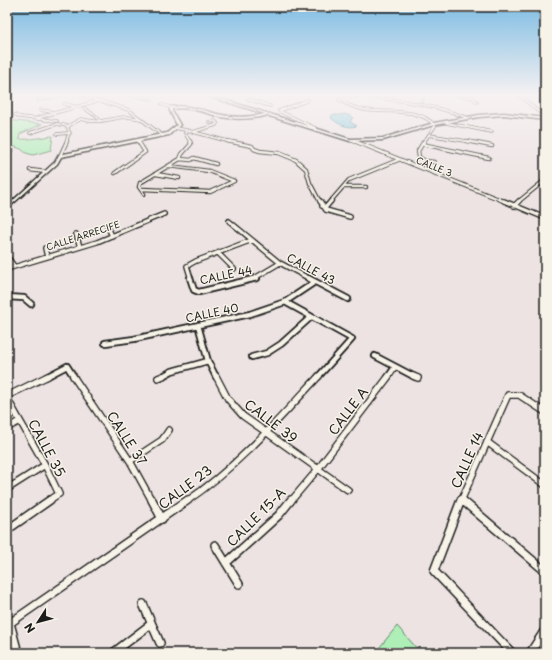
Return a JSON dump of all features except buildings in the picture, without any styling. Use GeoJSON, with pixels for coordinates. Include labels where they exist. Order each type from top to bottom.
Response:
{"type":"FeatureCollection","features":[{"type":"Feature","properties":{"kind":"street"},"geometry":{"type":"LineString","coordinates":[[30,134],[52,126]]}},
{"type":"Feature","properties":{"kind":"street"},"geometry":{"type":"LineString","coordinates":[[7,208],[56,163],[70,133],[68,126]]}},
{"type":"Feature","properties":{"kind":"street"},"geometry":{"type":"LineString","coordinates":[[150,126],[163,136]]}},
{"type":"Feature","properties":{"kind":"street"},"geometry":{"type":"LineString","coordinates":[[191,132],[213,126]]}},
{"type":"Feature","properties":{"kind":"street"},"geometry":{"type":"LineString","coordinates":[[302,126],[350,140],[383,139],[428,126]]}},
{"type":"Feature","properties":{"kind":"street"},"geometry":{"type":"LineString","coordinates":[[310,126],[316,130]]}},
{"type":"Feature","properties":{"kind":"street"},"geometry":{"type":"LineString","coordinates":[[434,162],[426,161],[419,157],[418,151],[435,126]]}},
{"type":"Feature","properties":{"kind":"street"},"geometry":{"type":"LineString","coordinates":[[461,126],[492,132]]}},
{"type":"Feature","properties":{"kind":"street"},"geometry":{"type":"LineString","coordinates":[[60,156],[163,136],[175,128],[186,130],[233,143],[252,146],[254,149],[260,151],[279,153],[296,160],[306,169],[310,183],[322,206],[326,210],[350,217]]}},
{"type":"Feature","properties":{"kind":"street"},"geometry":{"type":"LineString","coordinates":[[144,194],[142,189],[139,187],[140,183],[180,159],[182,154],[191,144],[185,133],[186,130]]}},
{"type":"Feature","properties":{"kind":"street"},"geometry":{"type":"LineString","coordinates":[[57,134],[70,133]]}},
{"type":"Feature","properties":{"kind":"street"},"geometry":{"type":"LineString","coordinates":[[429,135],[492,146]]}},
{"type":"Feature","properties":{"kind":"street","name":"CALLE 3"},"geometry":{"type":"LineString","coordinates":[[350,140],[545,218]]}},
{"type":"Feature","properties":{"kind":"street"},"geometry":{"type":"LineString","coordinates":[[115,174],[133,159],[145,152],[138,141]]}},
{"type":"Feature","properties":{"kind":"street"},"geometry":{"type":"LineString","coordinates":[[252,146],[255,146],[256,143]]}},
{"type":"Feature","properties":{"kind":"street"},"geometry":{"type":"LineString","coordinates":[[422,144],[489,158]]}},
{"type":"Feature","properties":{"kind":"street"},"geometry":{"type":"LineString","coordinates":[[7,148],[12,150],[7,152]]}},
{"type":"Feature","properties":{"kind":"street"},"geometry":{"type":"LineString","coordinates":[[180,159],[191,160],[194,158],[216,164]]}},
{"type":"Feature","properties":{"kind":"street"},"geometry":{"type":"LineString","coordinates":[[322,206],[326,207],[349,180],[360,174],[398,160]]}},
{"type":"Feature","properties":{"kind":"street"},"geometry":{"type":"LineString","coordinates":[[142,189],[210,192],[234,181],[209,171],[169,166]]}},
{"type":"Feature","properties":{"kind":"street"},"geometry":{"type":"LineString","coordinates":[[30,170],[46,172]]}},
{"type":"Feature","properties":{"kind":"street"},"geometry":{"type":"LineString","coordinates":[[156,174],[179,178]]}},
{"type":"Feature","properties":{"kind":"street"},"geometry":{"type":"LineString","coordinates":[[514,206],[545,180]]}},
{"type":"Feature","properties":{"kind":"street"},"geometry":{"type":"LineString","coordinates":[[344,187],[366,187]]}},
{"type":"Feature","properties":{"kind":"street","name":"CALLE ARRECIFE"},"geometry":{"type":"LineString","coordinates":[[7,269],[112,236],[164,214]]}},
{"type":"Feature","properties":{"kind":"street","name":"CALLE 43"},"geometry":{"type":"LineString","coordinates":[[229,221],[280,264],[348,299]]}},
{"type":"Feature","properties":{"kind":"street"},"geometry":{"type":"LineString","coordinates":[[107,225],[112,236]]}},
{"type":"Feature","properties":{"kind":"street"},"geometry":{"type":"LineString","coordinates":[[76,234],[80,247]]}},
{"type":"Feature","properties":{"kind":"street","name":"CALLE 44"},"geometry":{"type":"LineString","coordinates":[[252,240],[187,266],[194,290],[199,292],[257,278],[280,264]]}},
{"type":"Feature","properties":{"kind":"street"},"geometry":{"type":"LineString","coordinates":[[45,248],[46,257]]}},
{"type":"Feature","properties":{"kind":"street"},"geometry":{"type":"LineString","coordinates":[[218,253],[234,268]]}},
{"type":"Feature","properties":{"kind":"street"},"geometry":{"type":"LineString","coordinates":[[9,259],[14,266]]}},
{"type":"Feature","properties":{"kind":"street","name":"CALLE 40"},"geometry":{"type":"LineString","coordinates":[[105,343],[134,339],[250,314],[285,302],[315,282]]}},
{"type":"Feature","properties":{"kind":"street"},"geometry":{"type":"LineString","coordinates":[[7,297],[24,298],[31,304]]}},
{"type":"Feature","properties":{"kind":"street"},"geometry":{"type":"LineString","coordinates":[[252,356],[267,353],[281,344],[311,317],[285,302]]}},
{"type":"Feature","properties":{"kind":"street","name":"CALLE 23"},"geometry":{"type":"LineString","coordinates":[[9,624],[206,488],[266,433],[352,339],[311,317]]}},
{"type":"Feature","properties":{"kind":"street","name":"CALLE 39"},"geometry":{"type":"LineString","coordinates":[[198,325],[208,361],[228,400],[242,416],[348,490]]}},
{"type":"Feature","properties":{"kind":"street"},"geometry":{"type":"LineString","coordinates":[[375,356],[418,378]]}},
{"type":"Feature","properties":{"kind":"street"},"geometry":{"type":"LineString","coordinates":[[158,378],[172,370],[208,361]]}},
{"type":"Feature","properties":{"kind":"street","name":"CALLE 37"},"geometry":{"type":"LineString","coordinates":[[7,397],[67,366],[130,461],[162,519]]}},
{"type":"Feature","properties":{"kind":"street","name":"CALLE A"},"geometry":{"type":"LineString","coordinates":[[318,469],[396,366]]}},
{"type":"Feature","properties":{"kind":"street","name":"CALLE 14"},"geometry":{"type":"LineString","coordinates":[[512,653],[434,572],[462,500],[508,395],[518,395],[545,412]]}},
{"type":"Feature","properties":{"kind":"street","name":"CALLE 35"},"geometry":{"type":"LineString","coordinates":[[7,397],[45,465],[59,494],[7,530]]}},
{"type":"Feature","properties":{"kind":"street"},"geometry":{"type":"LineString","coordinates":[[7,428],[20,420]]}},
{"type":"Feature","properties":{"kind":"street"},"geometry":{"type":"LineString","coordinates":[[130,461],[162,440],[170,430]]}},
{"type":"Feature","properties":{"kind":"street"},"geometry":{"type":"LineString","coordinates":[[487,442],[545,485]]}},
{"type":"Feature","properties":{"kind":"street"},"geometry":{"type":"LineString","coordinates":[[7,488],[45,465]]}},
{"type":"Feature","properties":{"kind":"street","name":"CALLE 15-A"},"geometry":{"type":"LineString","coordinates":[[226,563],[279,515],[318,469]]}},
{"type":"Feature","properties":{"kind":"street"},"geometry":{"type":"LineString","coordinates":[[462,500],[545,571]]}},
{"type":"Feature","properties":{"kind":"street","name":"CALLE 15-A"},"geometry":{"type":"LineString","coordinates":[[215,545],[239,584]]}},
{"type":"Feature","properties":{"kind":"street"},"geometry":{"type":"LineString","coordinates":[[143,604],[160,643]]}},
{"type":"Feature","properties":{"kind":"street"},"geometry":{"type":"LineString","coordinates":[[9,624],[18,653]]}},
{"type":"Feature","properties":{"kind":"street"},"geometry":{"type":"LineString","coordinates":[[113,653],[151,624]]}},
{"type":"Feature","properties":{"kind":"street"},"geometry":{"type":"LineString","coordinates":[[530,653],[545,630]]}},
{"type":"Feature","properties":{"kind":"green space"},"geometry":{"type":"Polygon","coordinates":[[[7,126],[38,126],[20,134],[19,139],[53,136],[51,150],[33,155],[7,144],[7,126]]]}},
{"type":"Feature","properties":{"kind":"green space"},"geometry":{"type":"Polygon","coordinates":[[[397,626],[421,653],[375,653],[397,626]]]}}]}
